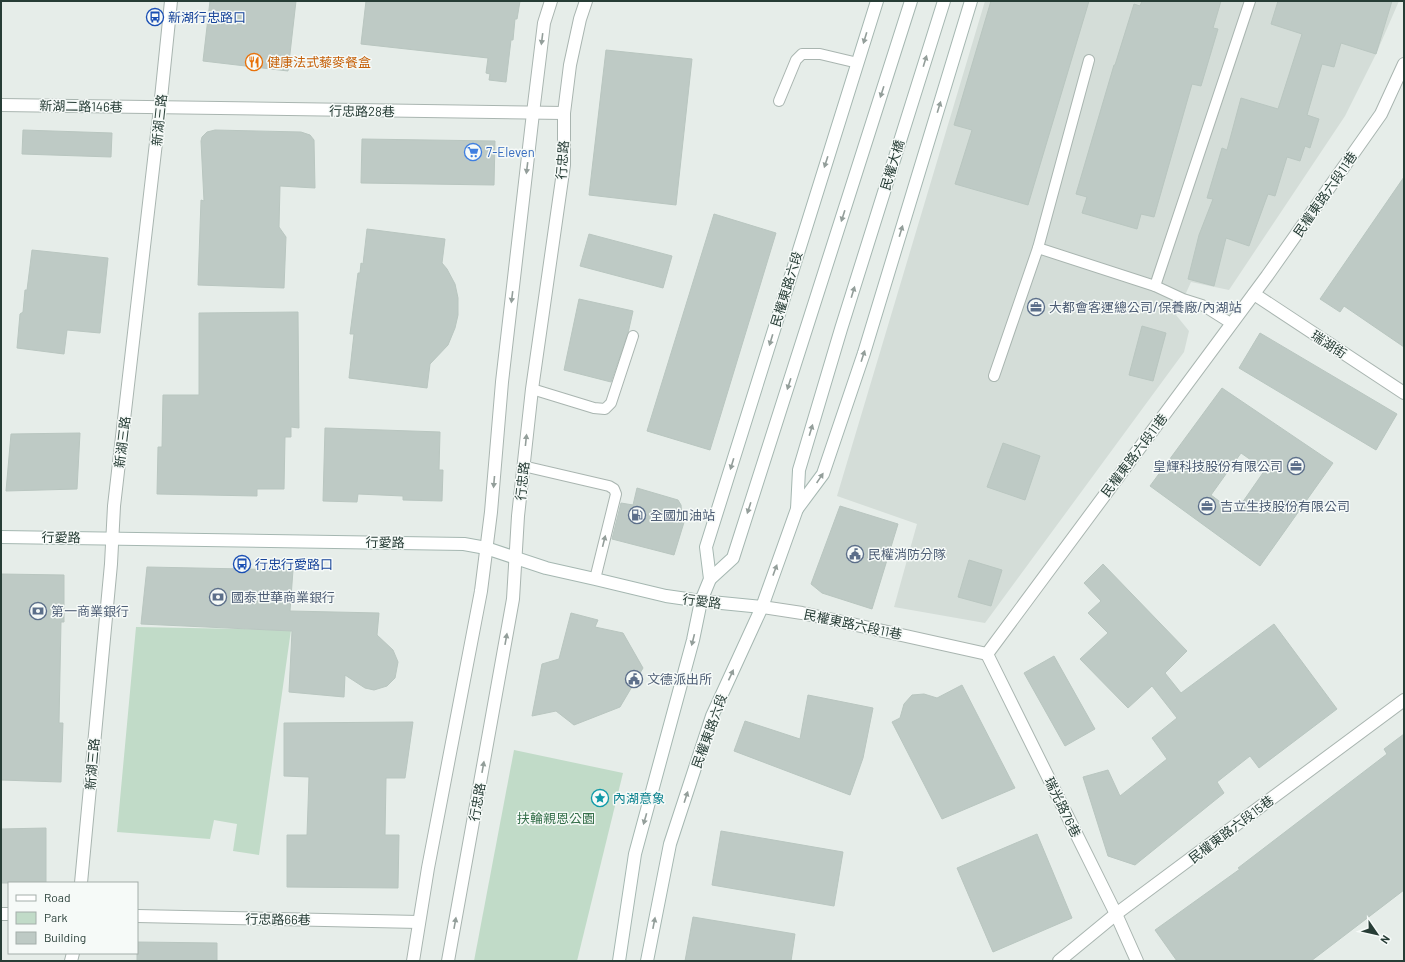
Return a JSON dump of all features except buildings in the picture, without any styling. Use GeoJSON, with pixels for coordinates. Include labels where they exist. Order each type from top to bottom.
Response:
{"type":"FeatureCollection","features":[{"type":"Feature","properties":{"kind":"street","name":"新湖三路"},"geometry":{"type":"LineString","coordinates":[[81,882],[113,538],[114,506],[171,1]]}},
{"type":"Feature","properties":{"kind":"street"},"geometry":{"type":"LineString","coordinates":[[413,961],[481,591],[491,512],[502,382],[533,113],[544,23],[551,1]]}},
{"type":"Feature","properties":{"kind":"street","name":"行忠路"},"geometry":{"type":"LineString","coordinates":[[448,961],[513,599],[523,466],[532,389],[564,165],[564,113],[570,65],[580,19],[586,1]]}},
{"type":"Feature","properties":{"kind":"street","name":"民權東路六段"},"geometry":{"type":"LineString","coordinates":[[619,961],[635,854],[702,602],[710,579],[706,547],[877,1]]}},
{"type":"Feature","properties":{"kind":"street","name":"民權東路六段"},"geometry":{"type":"LineString","coordinates":[[710,579],[733,558],[810,321],[910,1]]}},
{"type":"Feature","properties":{"kind":"street","name":"民權大橋"},"geometry":{"type":"LineString","coordinates":[[841,329],[944,1]]}},
{"type":"Feature","properties":{"kind":"street","name":"民權東路六段"},"geometry":{"type":"LineString","coordinates":[[647,961],[670,844],[712,716],[762,607],[797,510],[823,474],[864,353],[971,1]]}},
{"type":"Feature","properties":{"kind":"street","name":"民權東路六段11巷"},"geometry":{"type":"LineString","coordinates":[[762,607],[802,613],[987,654],[1254,294],[1381,114],[1404,64]]}},
{"type":"Feature","properties":{"kind":"street","name":"新湖二路146巷"},"geometry":{"type":"LineString","coordinates":[[1,105],[160,108]]}},
{"type":"Feature","properties":{"kind":"street","name":"行忠路28巷"},"geometry":{"type":"LineString","coordinates":[[160,108],[564,113]]}},
{"type":"Feature","properties":{"kind":"street","name":"瑞湖街"},"geometry":{"type":"LineString","coordinates":[[1254,294],[1404,392]]}},
{"type":"Feature","properties":{"kind":"street","name":"民權東路六段"},"geometry":{"type":"LineString","coordinates":[[797,510],[799,470],[841,329]]}},
{"type":"Feature","properties":{"kind":"street","name":"行愛路"},"geometry":{"type":"LineString","coordinates":[[1,537],[464,544],[486,548],[546,568],[666,596],[702,602],[762,607]]}},
{"type":"Feature","properties":{"kind":"street","name":"瑞光路76巷"},"geometry":{"type":"LineString","coordinates":[[987,654],[1116,914],[1137,961]]}},
{"type":"Feature","properties":{"kind":"street","name":"民權東路六段15巷"},"geometry":{"type":"LineString","coordinates":[[1059,961],[1116,914],[1404,700]]}},
{"type":"Feature","properties":{"kind":"street","name":"行忠路66巷"},"geometry":{"type":"LineString","coordinates":[[138,916],[419,922]]}},
{"type":"Feature","properties":{"kind":"lane"},"geometry":{"type":"LineString","coordinates":[[1155,286],[1250,1]]}},
{"type":"Feature","properties":{"kind":"lane"},"geometry":{"type":"LineString","coordinates":[[779,102],[796,60],[802,54],[820,54],[858,63]]}},
{"type":"Feature","properties":{"kind":"lane"},"geometry":{"type":"LineString","coordinates":[[994,376],[1038,248],[1089,60]]}},
{"type":"Feature","properties":{"kind":"lane"},"geometry":{"type":"LineString","coordinates":[[1038,248],[1155,286],[1183,299],[1202,305],[1232,324]]}},
{"type":"Feature","properties":{"kind":"lane"},"geometry":{"type":"LineString","coordinates":[[532,389],[594,408],[605,409],[611,403],[633,336]]}},
{"type":"Feature","properties":{"kind":"lane"},"geometry":{"type":"LineString","coordinates":[[523,466],[609,486],[614,489],[616,494],[595,579]]}},
{"type":"Feature","properties":{"kind":"shaded area","name":"大都會客運總公司/保養廠/內湖站"},"geometry":{"type":"Polygon","coordinates":[[[985,1],[1399,1],[1376,54],[1345,116],[1229,290],[1191,282],[1176,315],[1189,331],[1184,352],[985,623],[894,607],[917,524],[837,496],[985,1]]]}},
{"type":"Feature","properties":{"kind":"green space"},"geometry":{"type":"Polygon","coordinates":[[[136,627],[291,630],[259,855],[233,851],[237,824],[214,820],[210,839],[117,832],[136,627]]]}},
{"type":"Feature","properties":{"kind":"green space","name":"扶輪親恩公園"},"geometry":{"type":"Polygon","coordinates":[[[514,750],[623,773],[577,961],[474,961],[514,750]]]}},
{"type":"Feature","properties":{"kind":"place","name":"新湖行忠路口"},"geometry":{"type":"Point","coordinates":[155,17]}},
{"type":"Feature","properties":{"kind":"place","name":"健康法式藜麥餐盒"},"geometry":{"type":"Point","coordinates":[254,62]}},
{"type":"Feature","properties":{"kind":"place","name":"7-Eleven"},"geometry":{"type":"Point","coordinates":[473,152]}},
{"type":"Feature","properties":{"kind":"place","name":"大都會客運總公司/保養廠/內湖站"},"geometry":{"type":"Point","coordinates":[1036,307]}},
{"type":"Feature","properties":{"kind":"place","name":"皇輝科技股份有限公司"},"geometry":{"type":"Point","coordinates":[1296,466]}},
{"type":"Feature","properties":{"kind":"place","name":"吉立生技股份有限公司"},"geometry":{"type":"Point","coordinates":[1207,506]}},
{"type":"Feature","properties":{"kind":"place","name":"全國加油站"},"geometry":{"type":"Point","coordinates":[637,515]}},
{"type":"Feature","properties":{"kind":"place","name":"民權消防分隊"},"geometry":{"type":"Point","coordinates":[855,554]}},
{"type":"Feature","properties":{"kind":"place","name":"行忠行愛路口"},"geometry":{"type":"Point","coordinates":[242,564]}},
{"type":"Feature","properties":{"kind":"place","name":"國泰世華商業銀行"},"geometry":{"type":"Point","coordinates":[218,597]}},
{"type":"Feature","properties":{"kind":"place","name":"第一商業銀行"},"geometry":{"type":"Point","coordinates":[38,611]}},
{"type":"Feature","properties":{"kind":"place","name":"文德派出所"},"geometry":{"type":"Point","coordinates":[634,679]}},
{"type":"Feature","properties":{"kind":"place","name":"內湖意象"},"geometry":{"type":"Point","coordinates":[600,798]}}]}
